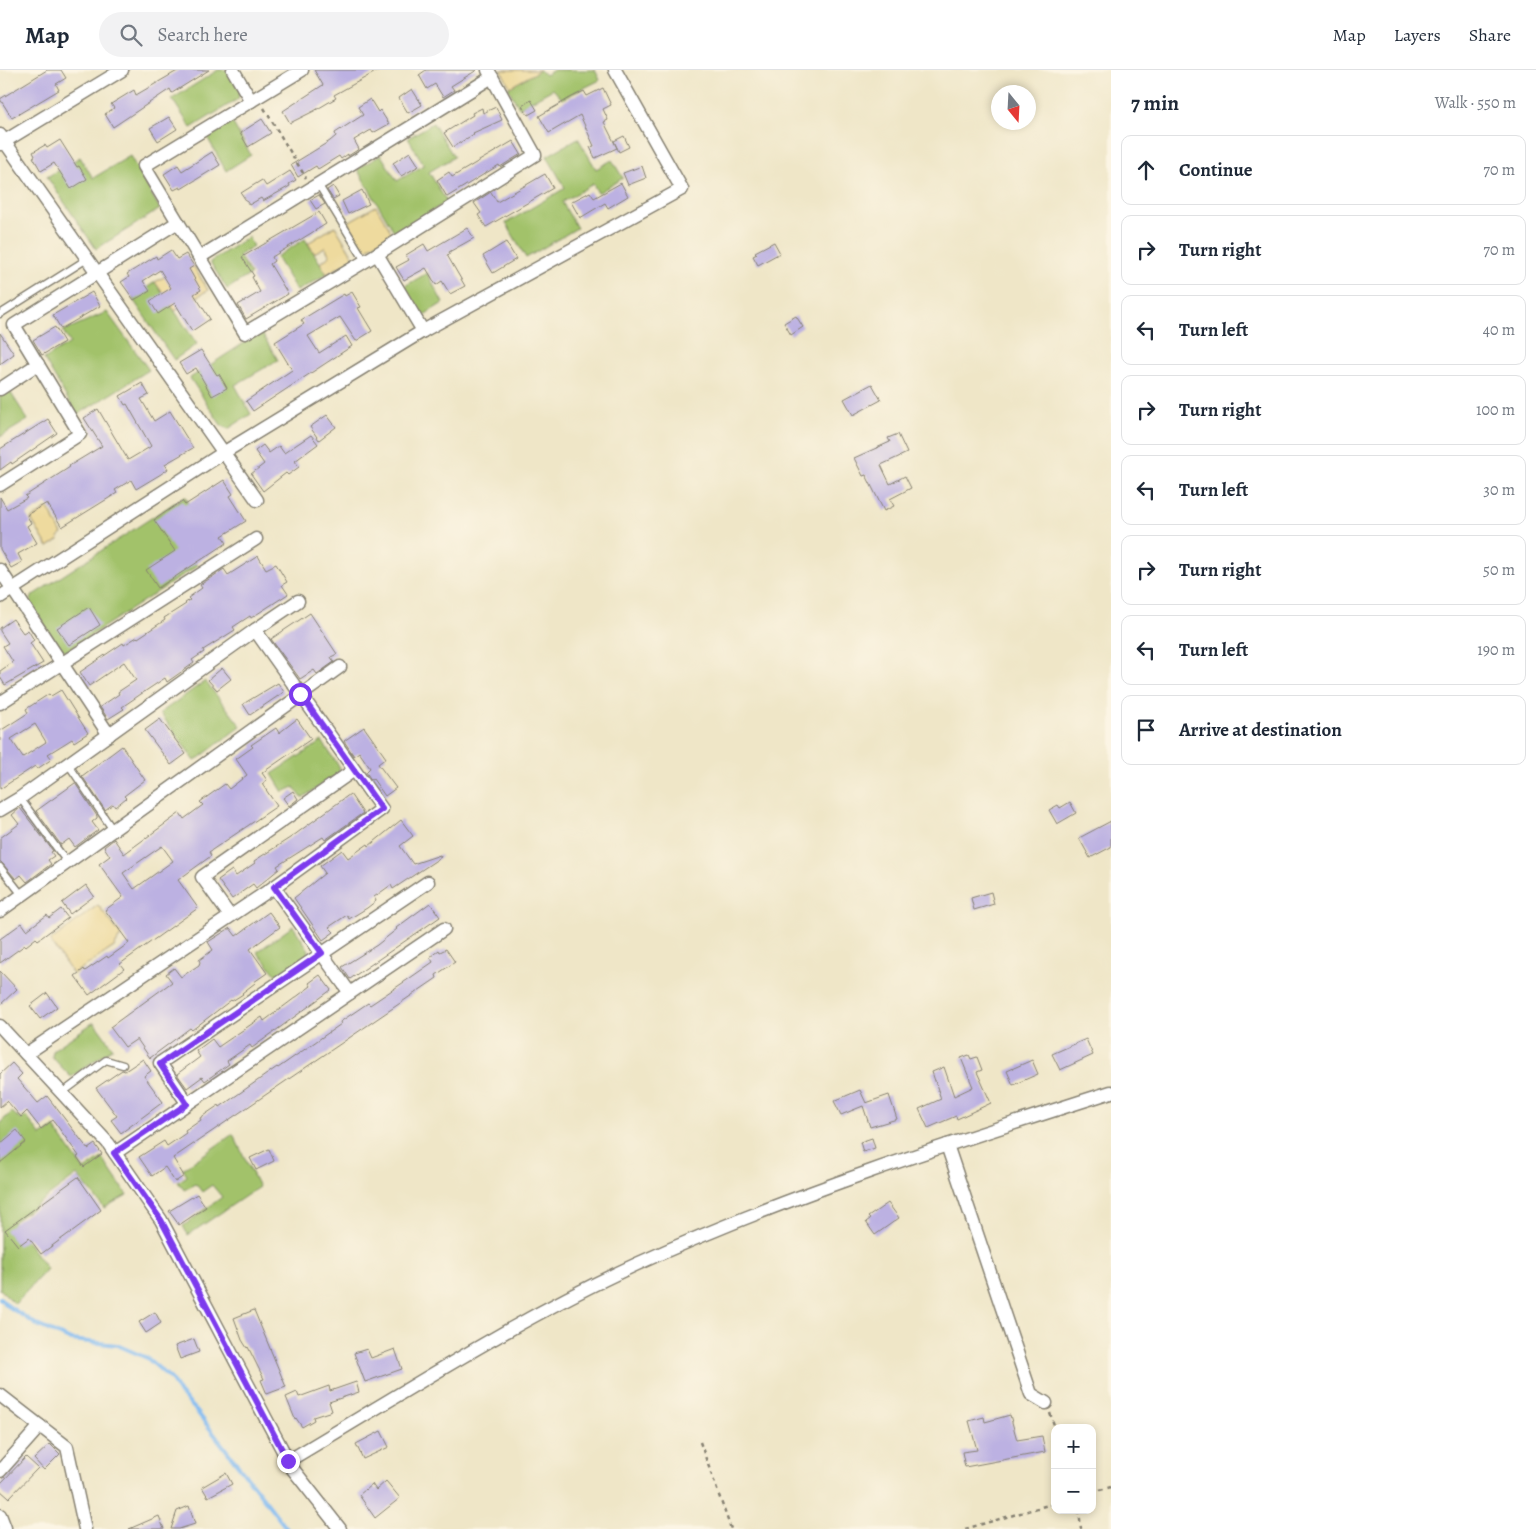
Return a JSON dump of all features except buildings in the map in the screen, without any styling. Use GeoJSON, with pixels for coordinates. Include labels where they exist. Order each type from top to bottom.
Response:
{"type":"FeatureCollection","features":[{"type":"Feature","properties":{"kind":"street"},"geometry":{"type":"LineString","coordinates":[[122,70],[1,140],[257,500]]}},
{"type":"Feature","properties":{"kind":"street"},"geometry":{"type":"LineString","coordinates":[[233,70],[251,100]]}},
{"type":"Feature","properties":{"kind":"street"},"geometry":{"type":"LineString","coordinates":[[200,257],[490,74],[535,155],[371,258],[245,332],[144,166],[302,70]]}},
{"type":"Feature","properties":{"kind":"street"},"geometry":{"type":"LineString","coordinates":[[0,597],[223,453],[423,331],[682,189],[615,70]]}},
{"type":"Feature","properties":{"kind":"street"},"geometry":{"type":"LineString","coordinates":[[0,485],[80,434],[14,325],[178,222]]}},
{"type":"Feature","properties":{"kind":"street"},"geometry":{"type":"LineString","coordinates":[[371,258],[423,331]]}},
{"type":"Feature","properties":{"kind":"street"},"geometry":{"type":"LineString","coordinates":[[0,389],[38,364]]}},
{"type":"Feature","properties":{"kind":"street"},"geometry":{"type":"LineString","coordinates":[[0,704],[256,539]]}},
{"type":"Feature","properties":{"kind":"street"},"geometry":{"type":"LineString","coordinates":[[0,570],[109,735]]}},
{"type":"Feature","properties":{"kind":"street"},"geometry":{"type":"LineString","coordinates":[[0,810],[20,798],[298,601]]}},
{"type":"Feature","properties":{"kind":"street"},"geometry":{"type":"LineString","coordinates":[[26,1054],[274,887],[382,809],[255,630]]}},
{"type":"Feature","properties":{"kind":"street"},"geometry":{"type":"LineString","coordinates":[[0,911],[340,667]]}},
{"type":"Feature","properties":{"kind":"street"},"geometry":{"type":"LineString","coordinates":[[230,916],[202,877],[354,770]]}},
{"type":"Feature","properties":{"kind":"street"},"geometry":{"type":"LineString","coordinates":[[187,1104],[160,1064],[428,882]]}},
{"type":"Feature","properties":{"kind":"street"},"geometry":{"type":"LineString","coordinates":[[274,887],[350,993]]}},
{"type":"Feature","properties":{"kind":"street"},"geometry":{"type":"LineString","coordinates":[[114,1153],[444,929]]}},
{"type":"Feature","properties":{"kind":"street"},"geometry":{"type":"LineString","coordinates":[[0,1026],[108,1143],[161,1220],[292,1468],[340,1529]]}},
{"type":"Feature","properties":{"kind":"street"},"geometry":{"type":"LineString","coordinates":[[288,1461],[532,1316],[636,1264],[748,1216],[947,1145],[1111,1092]]}},
{"type":"Feature","properties":{"kind":"street"},"geometry":{"type":"LineString","coordinates":[[947,1145],[1031,1394],[1046,1403]]}},
{"type":"Feature","properties":{"kind":"street"},"geometry":{"type":"LineString","coordinates":[[0,1394],[68,1447],[85,1529]]}},
{"type":"Feature","properties":{"kind":"street"},"geometry":{"type":"LineString","coordinates":[[0,1471],[40,1426]]}},
{"type":"Feature","properties":{"kind":"street"},"geometry":{"type":"LineString","coordinates":[[0,1515],[4,1529]]}},
{"type":"Feature","properties":{"kind":"lane"},"geometry":{"type":"LineString","coordinates":[[318,184],[371,258]]}},
{"type":"Feature","properties":{"kind":"lane"},"geometry":{"type":"LineString","coordinates":[[0,314],[87,259]]}},
{"type":"Feature","properties":{"kind":"lane"},"geometry":{"type":"LineString","coordinates":[[68,764],[113,830]]}},
{"type":"Feature","properties":{"kind":"lane"},"geometry":{"type":"LineString","coordinates":[[20,798],[67,862]]}},
{"type":"Feature","properties":{"kind":"lane"},"geometry":{"type":"LineString","coordinates":[[0,867],[22,895]]}},
{"type":"Feature","properties":{"kind":"lane"},"geometry":{"type":"LineString","coordinates":[[62,1093],[106,1060],[123,1064]]}},
{"type":"Feature","properties":{"kind":"path"},"geometry":{"type":"LineString","coordinates":[[700,1442],[731,1529]]}},
{"type":"Feature","properties":{"kind":"path"},"geometry":{"type":"LineString","coordinates":[[1096,1491],[1111,1487]]}},
{"type":"Feature","properties":{"kind":"path"},"geometry":{"type":"LineString","coordinates":[[965,1529],[1051,1504]]}},
{"type":"Feature","properties":{"kind":"path"},"geometry":{"type":"LineString","coordinates":[[1080,1514],[1081,1529]]}},
{"type":"Feature","properties":{"kind":"green space"},"geometry":{"type":"Polygon","coordinates":[[[218,70],[227,70],[240,91],[238,99],[191,128],[172,99],[218,70]]]}},
{"type":"Feature","properties":{"kind":"green space"},"geometry":{"type":"Polygon","coordinates":[[[540,70],[545,75],[554,70],[595,70],[600,80],[562,99],[553,89],[519,108],[508,88],[540,70]]]}},
{"type":"Feature","properties":{"kind":"green space"},"geometry":{"type":"Polygon","coordinates":[[[231,120],[251,155],[226,171],[206,135],[231,120]]]}},
{"type":"Feature","properties":{"kind":"green space"},"geometry":{"type":"Polygon","coordinates":[[[433,123],[454,157],[429,172],[447,202],[395,233],[357,169],[381,155],[397,181],[424,165],[408,138],[433,123]]]}},
{"type":"Feature","properties":{"kind":"green space"},"geometry":{"type":"Polygon","coordinates":[[[578,138],[596,169],[612,160],[623,178],[598,193],[593,184],[562,202],[577,228],[526,258],[506,223],[565,188],[547,156],[578,138]]]}},
{"type":"Feature","properties":{"kind":"green space"},"geometry":{"type":"Polygon","coordinates":[[[130,156],[160,209],[96,249],[47,177],[80,157],[93,178],[130,156]]]}},
{"type":"Feature","properties":{"kind":"green space"},"geometry":{"type":"Polygon","coordinates":[[[248,237],[253,246],[239,256],[251,274],[227,289],[210,262],[248,237]]]}},
{"type":"Feature","properties":{"kind":"green space"},"geometry":{"type":"Polygon","coordinates":[[[305,239],[327,274],[297,291],[276,257],[305,239]]]}},
{"type":"Feature","properties":{"kind":"green space"},"geometry":{"type":"Polygon","coordinates":[[[427,273],[443,303],[424,315],[416,311],[403,287],[427,273]]]}},
{"type":"Feature","properties":{"kind":"green space"},"geometry":{"type":"Polygon","coordinates":[[[155,282],[197,344],[174,360],[132,298],[155,282]]]}},
{"type":"Feature","properties":{"kind":"green space"},"geometry":{"type":"Polygon","coordinates":[[[107,312],[149,370],[77,415],[44,359],[70,343],[63,331],[107,312]]]}},
{"type":"Feature","properties":{"kind":"green space"},"geometry":{"type":"Polygon","coordinates":[[[261,332],[278,360],[235,385],[251,414],[228,429],[221,425],[190,378],[261,332]]]}},
{"type":"Feature","properties":{"kind":"green space"},"geometry":{"type":"Polygon","coordinates":[[[9,390],[28,420],[0,437],[0,395],[9,390]]]}},
{"type":"Feature","properties":{"kind":"green space"},"geometry":{"type":"Polygon","coordinates":[[[185,496],[199,523],[179,538],[197,566],[67,651],[60,649],[30,602],[33,595],[185,496]]]}},
{"type":"Feature","properties":{"kind":"green space"},"geometry":{"type":"Polygon","coordinates":[[[205,681],[241,726],[195,761],[160,713],[205,681]]]}},
{"type":"Feature","properties":{"kind":"green space"},"geometry":{"type":"Polygon","coordinates":[[[322,741],[340,768],[338,774],[302,798],[294,787],[283,792],[272,774],[322,741]]]}},
{"type":"Feature","properties":{"kind":"green space"},"geometry":{"type":"Polygon","coordinates":[[[293,926],[309,950],[307,955],[277,976],[257,952],[293,926]]]}},
{"type":"Feature","properties":{"kind":"green space"},"geometry":{"type":"Polygon","coordinates":[[[94,1022],[113,1048],[71,1077],[52,1057],[53,1050],[94,1022]]]}},
{"type":"Feature","properties":{"kind":"green space"},"geometry":{"type":"Polygon","coordinates":[[[12,1112],[21,1120],[26,1116],[41,1136],[54,1127],[84,1170],[102,1158],[127,1195],[104,1208],[77,1175],[13,1222],[47,1269],[15,1304],[0,1289],[0,1123],[12,1112]]]}},
{"type":"Feature","properties":{"kind":"green space"},"geometry":{"type":"Polygon","coordinates":[[[233,1134],[259,1187],[188,1235],[183,1226],[222,1197],[212,1185],[202,1192],[196,1184],[184,1190],[178,1182],[187,1176],[183,1169],[233,1134]]]}},
{"type":"Feature","properties":{"kind":"sand"},"geometry":{"type":"Polygon","coordinates":[[[501,70],[540,70],[510,87],[501,70]]]}},
{"type":"Feature","properties":{"kind":"sand"},"geometry":{"type":"Polygon","coordinates":[[[376,206],[392,233],[365,250],[348,222],[376,206]]]}},
{"type":"Feature","properties":{"kind":"sand"},"geometry":{"type":"Polygon","coordinates":[[[335,226],[354,258],[327,274],[320,263],[330,256],[325,247],[314,253],[308,243],[335,226]]]}},
{"type":"Feature","properties":{"kind":"sand"},"geometry":{"type":"Polygon","coordinates":[[[191,262],[208,290],[175,311],[155,282],[191,262]]]}},
{"type":"Feature","properties":{"kind":"sand"},"geometry":{"type":"Polygon","coordinates":[[[48,508],[62,534],[58,537],[59,540],[48,547],[31,519],[48,508]]]}},
{"type":"Feature","properties":{"kind":"sand"},"geometry":{"type":"Polygon","coordinates":[[[98,905],[121,935],[114,947],[73,974],[50,941],[98,905]]]}},
{"type":"Feature","properties":{"kind":"waterway"},"geometry":{"type":"LineString","coordinates":[[0,1298],[8,1306],[37,1325],[71,1340],[117,1345],[147,1358],[171,1379],[180,1394],[194,1408],[287,1529]]}},
{"type":"Feature","properties":{"kind":"route"},"geometry":{"type":"LineString","coordinates":[[288,1461],[161,1220],[114,1153],[187,1104],[160,1064],[322,953],[274,887],[382,809],[300,694]]}}]}
